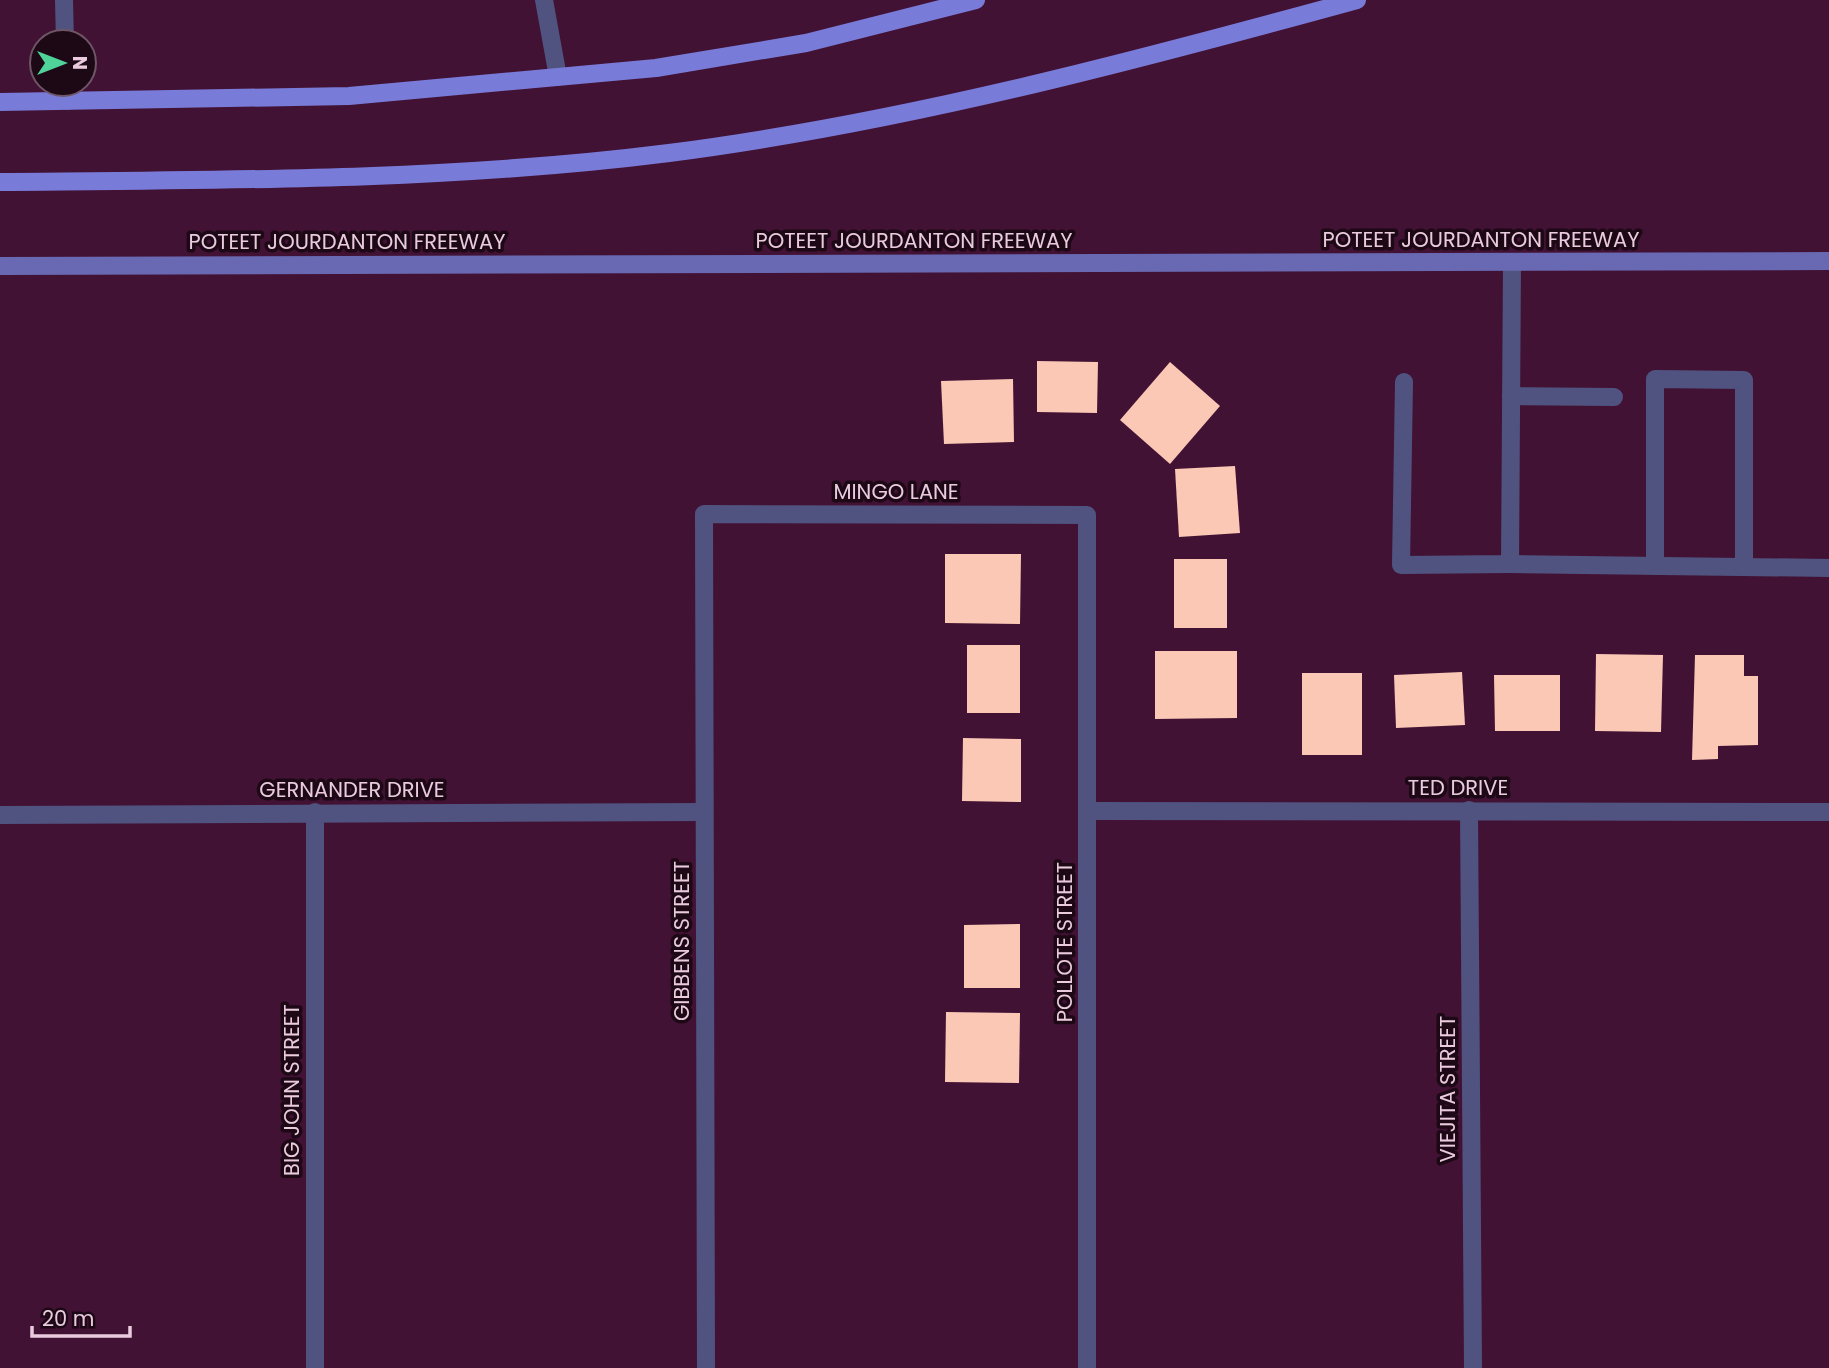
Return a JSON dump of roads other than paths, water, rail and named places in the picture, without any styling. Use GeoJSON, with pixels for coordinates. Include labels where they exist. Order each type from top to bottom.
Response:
{"type":"FeatureCollection","features":[{"type":"Feature","properties":{"kind":"main road"},"geometry":{"type":"LineString","coordinates":[[98,92],[349,96],[656,68],[806,43],[976,0]]}},
{"type":"Feature","properties":{"kind":"main road"},"geometry":{"type":"LineString","coordinates":[[0,182],[262,180],[492,171],[670,153],[917,112],[1232,34],[1357,0]]}},
{"type":"Feature","properties":{"kind":"main road"},"geometry":{"type":"LineString","coordinates":[[0,102],[28,98]]}},
{"type":"Feature","properties":{"kind":"street"},"geometry":{"type":"LineString","coordinates":[[64,0],[65,28]]}},
{"type":"Feature","properties":{"kind":"street"},"geometry":{"type":"LineString","coordinates":[[544,0],[558,77]]}},
{"type":"Feature","properties":{"kind":"street","name":"POTEET JOURDANTON FREEWAY"},"geometry":{"type":"LineString","coordinates":[[0,266],[1829,261]]}},
{"type":"Feature","properties":{"kind":"street"},"geometry":{"type":"LineString","coordinates":[[1510,564],[1512,262]]}},
{"type":"Feature","properties":{"kind":"street"},"geometry":{"type":"LineString","coordinates":[[1655,566],[1655,379],[1744,380],[1744,568]]}},
{"type":"Feature","properties":{"kind":"street"},"geometry":{"type":"LineString","coordinates":[[1404,382],[1401,565],[1829,568]]}},
{"type":"Feature","properties":{"kind":"street"},"geometry":{"type":"LineString","coordinates":[[1511,396],[1614,397]]}},
{"type":"Feature","properties":{"kind":"street","name":"MINGO LANE"},"geometry":{"type":"LineString","coordinates":[[704,514],[1087,515]]}},
{"type":"Feature","properties":{"kind":"street","name":"GIBBENS STREET"},"geometry":{"type":"LineString","coordinates":[[704,514],[706,1368]]}},
{"type":"Feature","properties":{"kind":"street","name":"POLLOTE STREET"},"geometry":{"type":"LineString","coordinates":[[1087,515],[1087,1368]]}},
{"type":"Feature","properties":{"kind":"street","name":"VIEJITA STREET"},"geometry":{"type":"LineString","coordinates":[[1469,810],[1473,1368]]}},
{"type":"Feature","properties":{"kind":"street","name":"TED DRIVE"},"geometry":{"type":"LineString","coordinates":[[1087,811],[1829,812]]}},
{"type":"Feature","properties":{"kind":"street","name":"BIG JOHN STREET"},"geometry":{"type":"LineString","coordinates":[[315,812],[315,1368]]}},
{"type":"Feature","properties":{"kind":"street","name":"GERNANDER DRIVE"},"geometry":{"type":"LineString","coordinates":[[0,815],[704,812]]}}]}
